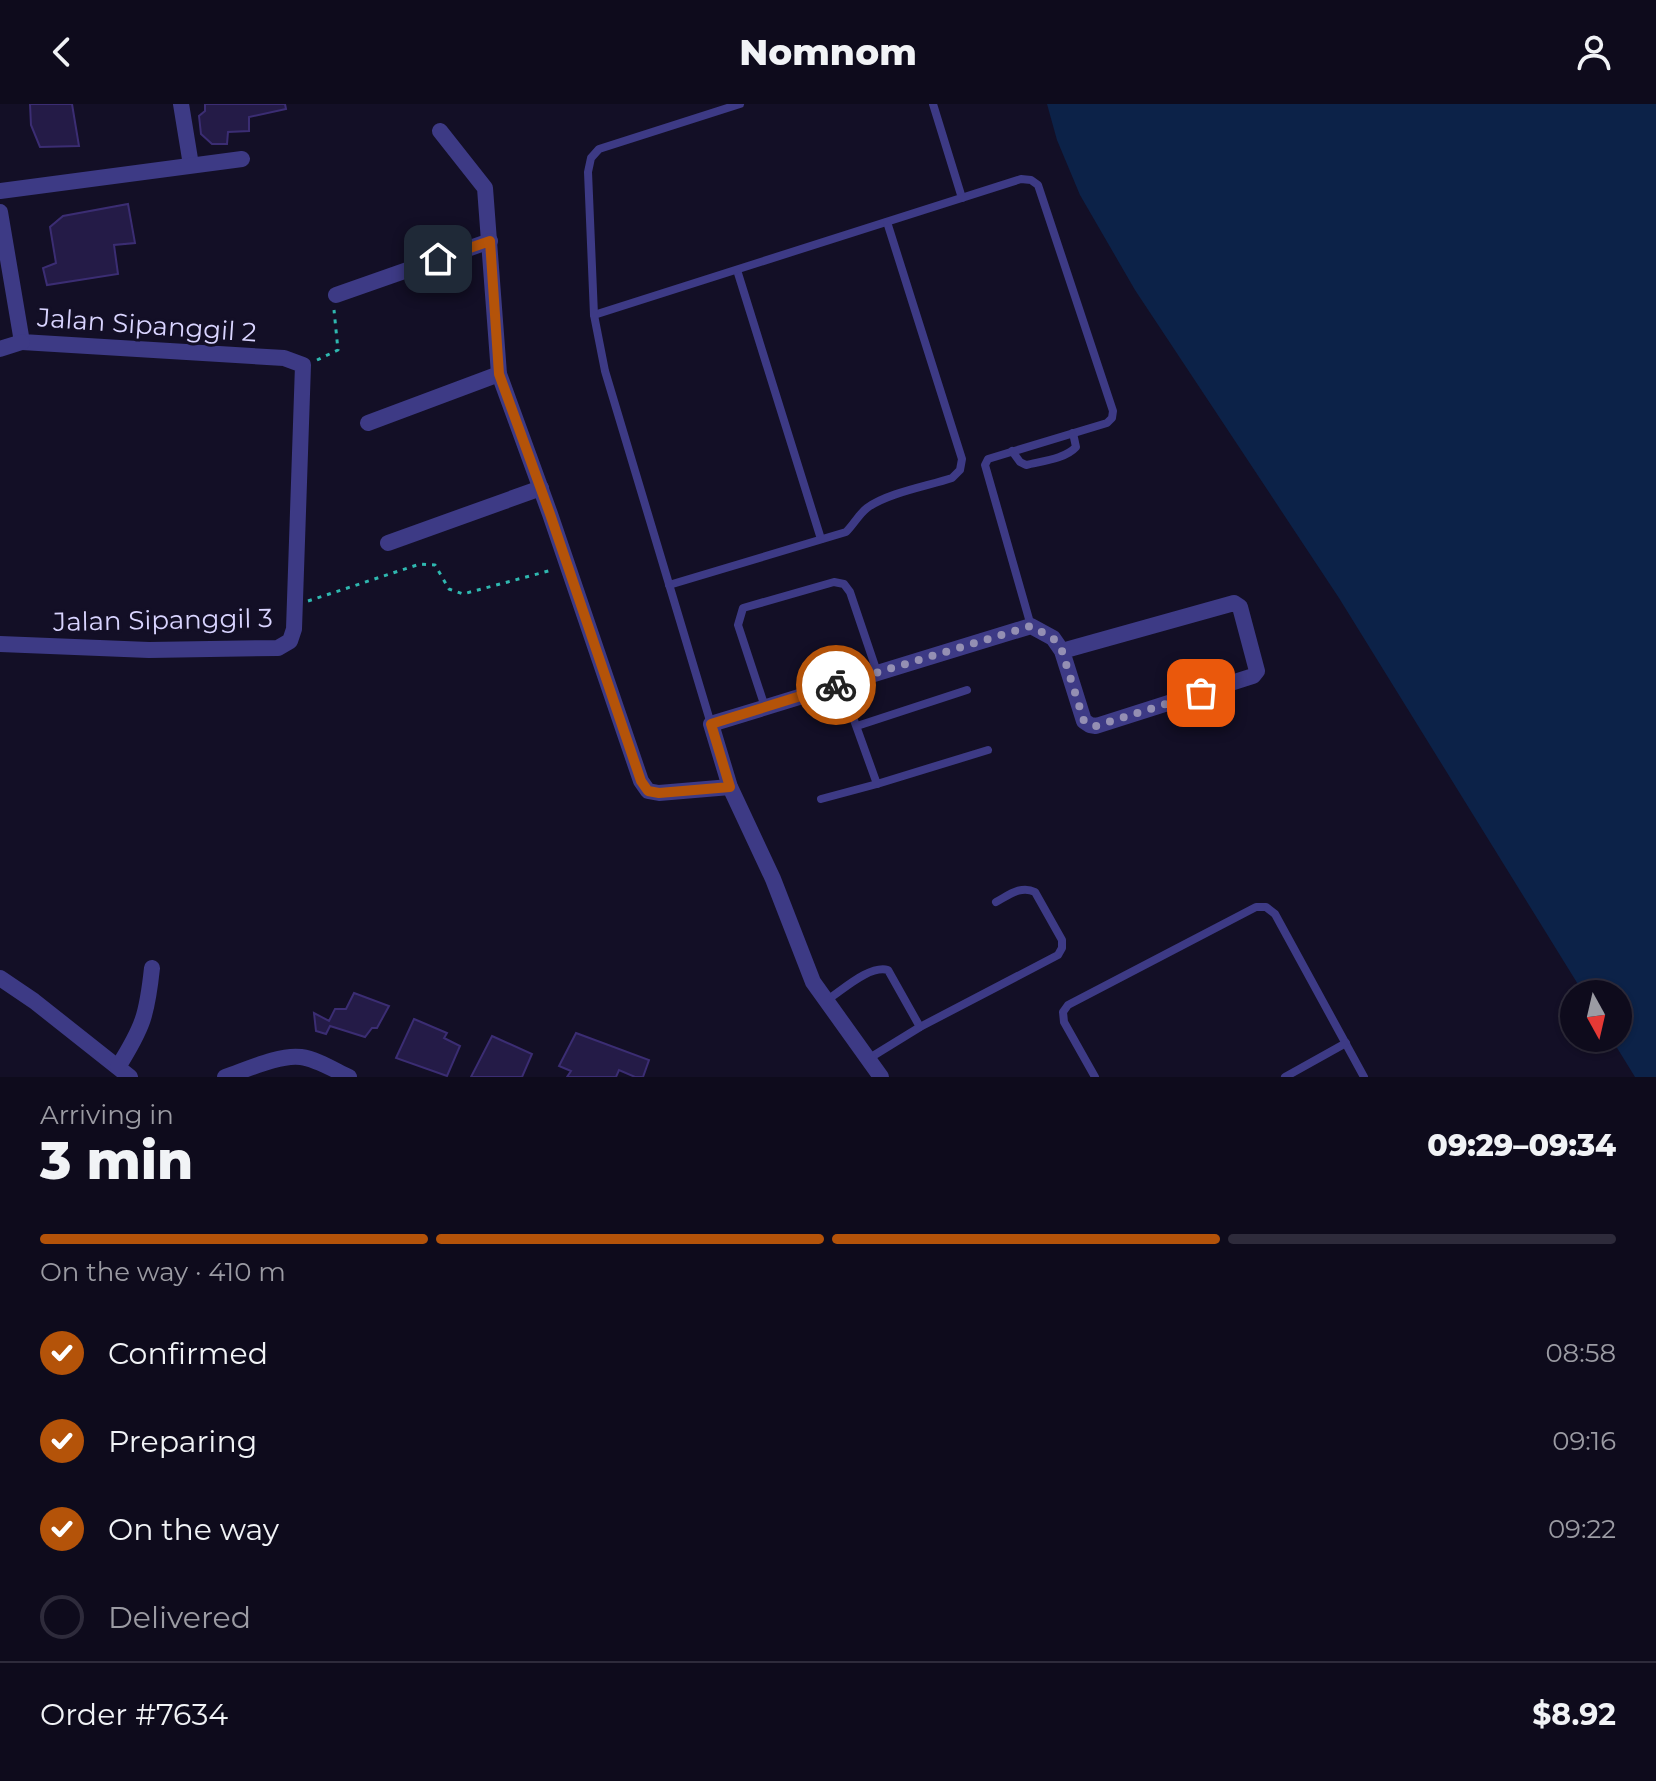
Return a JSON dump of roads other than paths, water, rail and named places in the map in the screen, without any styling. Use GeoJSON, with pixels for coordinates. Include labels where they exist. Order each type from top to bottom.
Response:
{"type":"FeatureCollection","features":[{"type":"Feature","properties":{"kind":"street"},"geometry":{"type":"LineString","coordinates":[[181,104],[191,165]]}},
{"type":"Feature","properties":{"kind":"street"},"geometry":{"type":"LineString","coordinates":[[440,131],[485,188],[499,374],[641,781],[648,791],[659,793],[730,787]]}},
{"type":"Feature","properties":{"kind":"street"},"geometry":{"type":"LineString","coordinates":[[0,191],[242,159]]}},
{"type":"Feature","properties":{"kind":"street","name":"Jalan Sipanggil 2"},"geometry":{"type":"LineString","coordinates":[[0,212],[6,282],[22,342],[284,358],[303,365]]}},
{"type":"Feature","properties":{"kind":"street"},"geometry":{"type":"LineString","coordinates":[[336,295],[490,241]]}},
{"type":"Feature","properties":{"kind":"street"},"geometry":{"type":"LineString","coordinates":[[0,349],[22,342]]}},
{"type":"Feature","properties":{"kind":"street","name":"Jalan Sipanggil 3"},"geometry":{"type":"LineString","coordinates":[[0,644],[149,650],[278,648],[290,641],[294,629],[303,365]]}},
{"type":"Feature","properties":{"kind":"street"},"geometry":{"type":"LineString","coordinates":[[368,423],[499,374]]}},
{"type":"Feature","properties":{"kind":"street"},"geometry":{"type":"LineString","coordinates":[[388,543],[541,488]]}},
{"type":"Feature","properties":{"kind":"street"},"geometry":{"type":"LineString","coordinates":[[881,1077],[813,982],[773,879],[730,787],[711,724],[1031,626],[1058,644],[1084,721],[1090,725],[1096,726],[1253,676],[1257,671],[1240,607],[1234,603],[1058,644]]}},
{"type":"Feature","properties":{"kind":"street"},"geometry":{"type":"LineString","coordinates":[[0,978],[124,1072],[148,1007],[152,968]]}},
{"type":"Feature","properties":{"kind":"street"},"geometry":{"type":"LineString","coordinates":[[225,1077],[299,1056],[349,1077]]}},
{"type":"Feature","properties":{"kind":"lane"},"geometry":{"type":"LineString","coordinates":[[711,724],[605,371],[594,315],[588,172],[591,158],[599,149],[740,104]]}},
{"type":"Feature","properties":{"kind":"lane"},"geometry":{"type":"LineString","coordinates":[[933,104],[962,198]]}},
{"type":"Feature","properties":{"kind":"lane"},"geometry":{"type":"LineString","coordinates":[[594,315],[1021,179],[1031,180],[1038,185],[1113,411],[1107,423],[988,459],[985,465],[1031,626]]}},
{"type":"Feature","properties":{"kind":"lane"},"geometry":{"type":"LineString","coordinates":[[669,585],[846,532],[874,503],[952,478],[960,470],[962,459],[887,222]]}},
{"type":"Feature","properties":{"kind":"lane"},"geometry":{"type":"LineString","coordinates":[[737,270],[821,539]]}},
{"type":"Feature","properties":{"kind":"lane"},"geometry":{"type":"LineString","coordinates":[[1012,451],[1026,465],[1071,453],[1076,447],[1073,433]]}},
{"type":"Feature","properties":{"kind":"lane"},"geometry":{"type":"LineString","coordinates":[[765,707],[738,625],[743,608],[834,582],[844,584],[850,592],[877,672]]}},
{"type":"Feature","properties":{"kind":"lane"},"geometry":{"type":"LineString","coordinates":[[841,683],[877,784]]}},
{"type":"Feature","properties":{"kind":"lane"},"geometry":{"type":"LineString","coordinates":[[857,726],[967,690]]}},
{"type":"Feature","properties":{"kind":"lane"},"geometry":{"type":"LineString","coordinates":[[821,799],[988,750]]}},
{"type":"Feature","properties":{"kind":"lane"},"geometry":{"type":"LineString","coordinates":[[868,1059],[920,1027],[1058,955],[1062,940],[1035,892],[1028,888],[1020,889],[996,902]]}},
{"type":"Feature","properties":{"kind":"lane"},"geometry":{"type":"LineString","coordinates":[[1095,1077],[1064,1022],[1063,1012],[1068,1005],[1256,907],[1266,907],[1275,914],[1364,1077]]}},
{"type":"Feature","properties":{"kind":"lane"},"geometry":{"type":"LineString","coordinates":[[827,1000],[872,971],[881,968],[888,970],[920,1027]]}},
{"type":"Feature","properties":{"kind":"lane"},"geometry":{"type":"LineString","coordinates":[[1285,1077],[1346,1043]]}},
{"type":"Feature","properties":{"kind":"water"},"geometry":{"type":"Polygon","coordinates":[[[1047,104],[1656,104],[1656,1077],[1635,1077],[1620,1052],[1632,1052],[1632,980],[1575,980],[1339,598],[1135,290],[1080,195],[1057,140],[1047,104]]]}}]}
